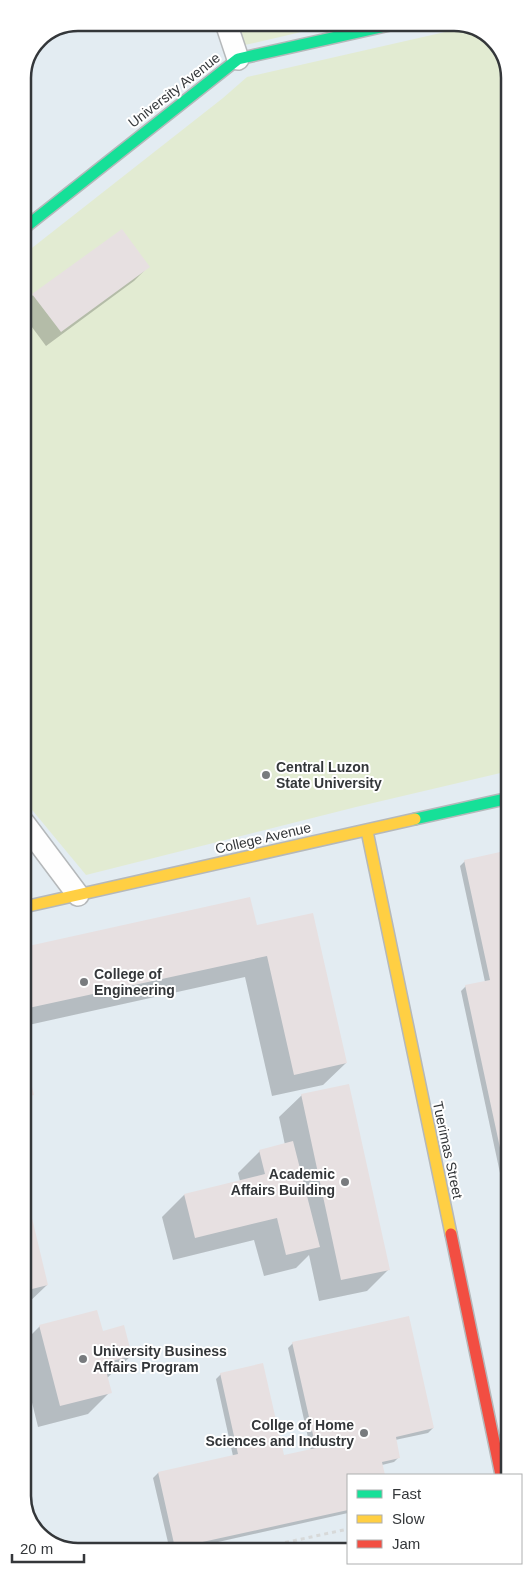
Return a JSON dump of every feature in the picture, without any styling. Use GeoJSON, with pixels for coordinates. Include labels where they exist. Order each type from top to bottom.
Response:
{"type":"FeatureCollection","features":[{"type":"Feature","properties":{"kind":"street"},"geometry":{"type":"LineString","coordinates":[[229,31],[238,59]]}},
{"type":"Feature","properties":{"kind":"street","name":"University Avenue"},"geometry":{"type":"LineString","coordinates":[[31,223],[238,59],[364,31]]}},
{"type":"Feature","properties":{"kind":"street","name":"College Avenue"},"geometry":{"type":"LineString","coordinates":[[31,905],[501,800]]}},
{"type":"Feature","properties":{"kind":"street","name":"Tuerimas Street"},"geometry":{"type":"LineString","coordinates":[[367,830],[501,1474]]}},
{"type":"Feature","properties":{"kind":"street"},"geometry":{"type":"LineString","coordinates":[[31,832],[78,895]]}},
{"type":"Feature","properties":{"kind":"path"},"geometry":{"type":"LineString","coordinates":[[283,1543],[347,1529]]}},
{"type":"Feature","properties":{"kind":"shaded area","name":"Central Luzon State University"},"geometry":{"type":"Polygon","coordinates":[[[78,31],[457,31],[469,34],[482,41],[493,52],[499,66],[501,78],[501,1474],[347,1474],[347,1543],[75,1543],[60,1539],[45,1529],[39,1522],[33,1508],[31,1496],[31,78],[32,69],[39,52],[52,39],[78,31]]]}},
{"type":"Feature","properties":{"kind":"green space"},"geometry":{"type":"Polygon","coordinates":[[[241,31],[305,31],[245,45],[241,31]]]}},
{"type":"Feature","properties":{"kind":"green space"},"geometry":{"type":"Polygon","coordinates":[[[449,31],[463,32],[477,38],[489,47],[496,57],[501,78],[501,773],[356,807],[86,875],[31,809],[31,249],[223,98],[247,77],[449,31]]]}},
{"type":"Feature","properties":{"kind":"building"},"geometry":{"type":"Polygon","coordinates":[[[122,229],[150,267],[61,332],[32,294],[122,229]]]}},
{"type":"Feature","properties":{"kind":"building"},"geometry":{"type":"Polygon","coordinates":[[[501,852],[501,1152],[465,985],[490,980],[464,860],[501,852]]]}},
{"type":"Feature","properties":{"kind":"building","name":"College of Engineering"},"geometry":{"type":"Polygon","coordinates":[[[250,897],[257,925],[313,913],[347,1063],[294,1075],[267,956],[31,1007],[31,945],[250,897]]]}},
{"type":"Feature","properties":{"kind":"building"},"geometry":{"type":"Polygon","coordinates":[[[31,1083],[34,1095],[31,1096],[31,1083]]]}},
{"type":"Feature","properties":{"kind":"building","name":"Academic Affairs Building"},"geometry":{"type":"Polygon","coordinates":[[[349,1084],[390,1270],[341,1280],[301,1094],[349,1084]]]}},
{"type":"Feature","properties":{"kind":"building"},"geometry":{"type":"Polygon","coordinates":[[[293,1141],[320,1247],[286,1255],[277,1218],[195,1238],[184,1194],[265,1174],[259,1150],[293,1141]]]}},
{"type":"Feature","properties":{"kind":"building"},"geometry":{"type":"Polygon","coordinates":[[[31,1218],[48,1285],[31,1289],[31,1218]]]}},
{"type":"Feature","properties":{"kind":"building","name":"University Business Affairs Program"},"geometry":{"type":"Polygon","coordinates":[[[97,1310],[103,1331],[124,1325],[132,1356],[104,1363],[112,1393],[60,1406],[39,1325],[97,1310]]]}},
{"type":"Feature","properties":{"kind":"building","name":"Collge of Home Sciences and Industry"},"geometry":{"type":"Polygon","coordinates":[[[409,1316],[434,1428],[396,1437],[400,1458],[382,1462],[385,1474],[347,1474],[347,1510],[198,1543],[174,1543],[158,1472],[238,1454],[220,1373],[263,1363],[284,1455],[316,1448],[292,1342],[409,1316]]]}},
{"type":"Feature","properties":{"kind":"traffic: fast"},"geometry":{"type":"LineString","coordinates":[[31,223],[238,59],[363,31]]}},
{"type":"Feature","properties":{"kind":"traffic: fast"},"geometry":{"type":"LineString","coordinates":[[415,819],[501,800]]}},
{"type":"Feature","properties":{"kind":"traffic: slow"},"geometry":{"type":"LineString","coordinates":[[31,905],[415,819]]}},
{"type":"Feature","properties":{"kind":"traffic: slow"},"geometry":{"type":"LineString","coordinates":[[367,831],[451,1234]]}},
{"type":"Feature","properties":{"kind":"traffic: jam"},"geometry":{"type":"LineString","coordinates":[[451,1234],[501,1474]]}},
{"type":"Feature","properties":{"kind":"place","name":"Central Luzon State University"},"geometry":{"type":"Point","coordinates":[266,775]}},
{"type":"Feature","properties":{"kind":"place","name":"College of Engineering"},"geometry":{"type":"Point","coordinates":[84,982]}},
{"type":"Feature","properties":{"kind":"place","name":"Academic Affairs Building"},"geometry":{"type":"Point","coordinates":[345,1182]}},
{"type":"Feature","properties":{"kind":"place","name":"University Business Affairs Program"},"geometry":{"type":"Point","coordinates":[83,1359]}},
{"type":"Feature","properties":{"kind":"place","name":"Collge of Home Sciences and Industry"},"geometry":{"type":"Point","coordinates":[364,1433]}}]}
